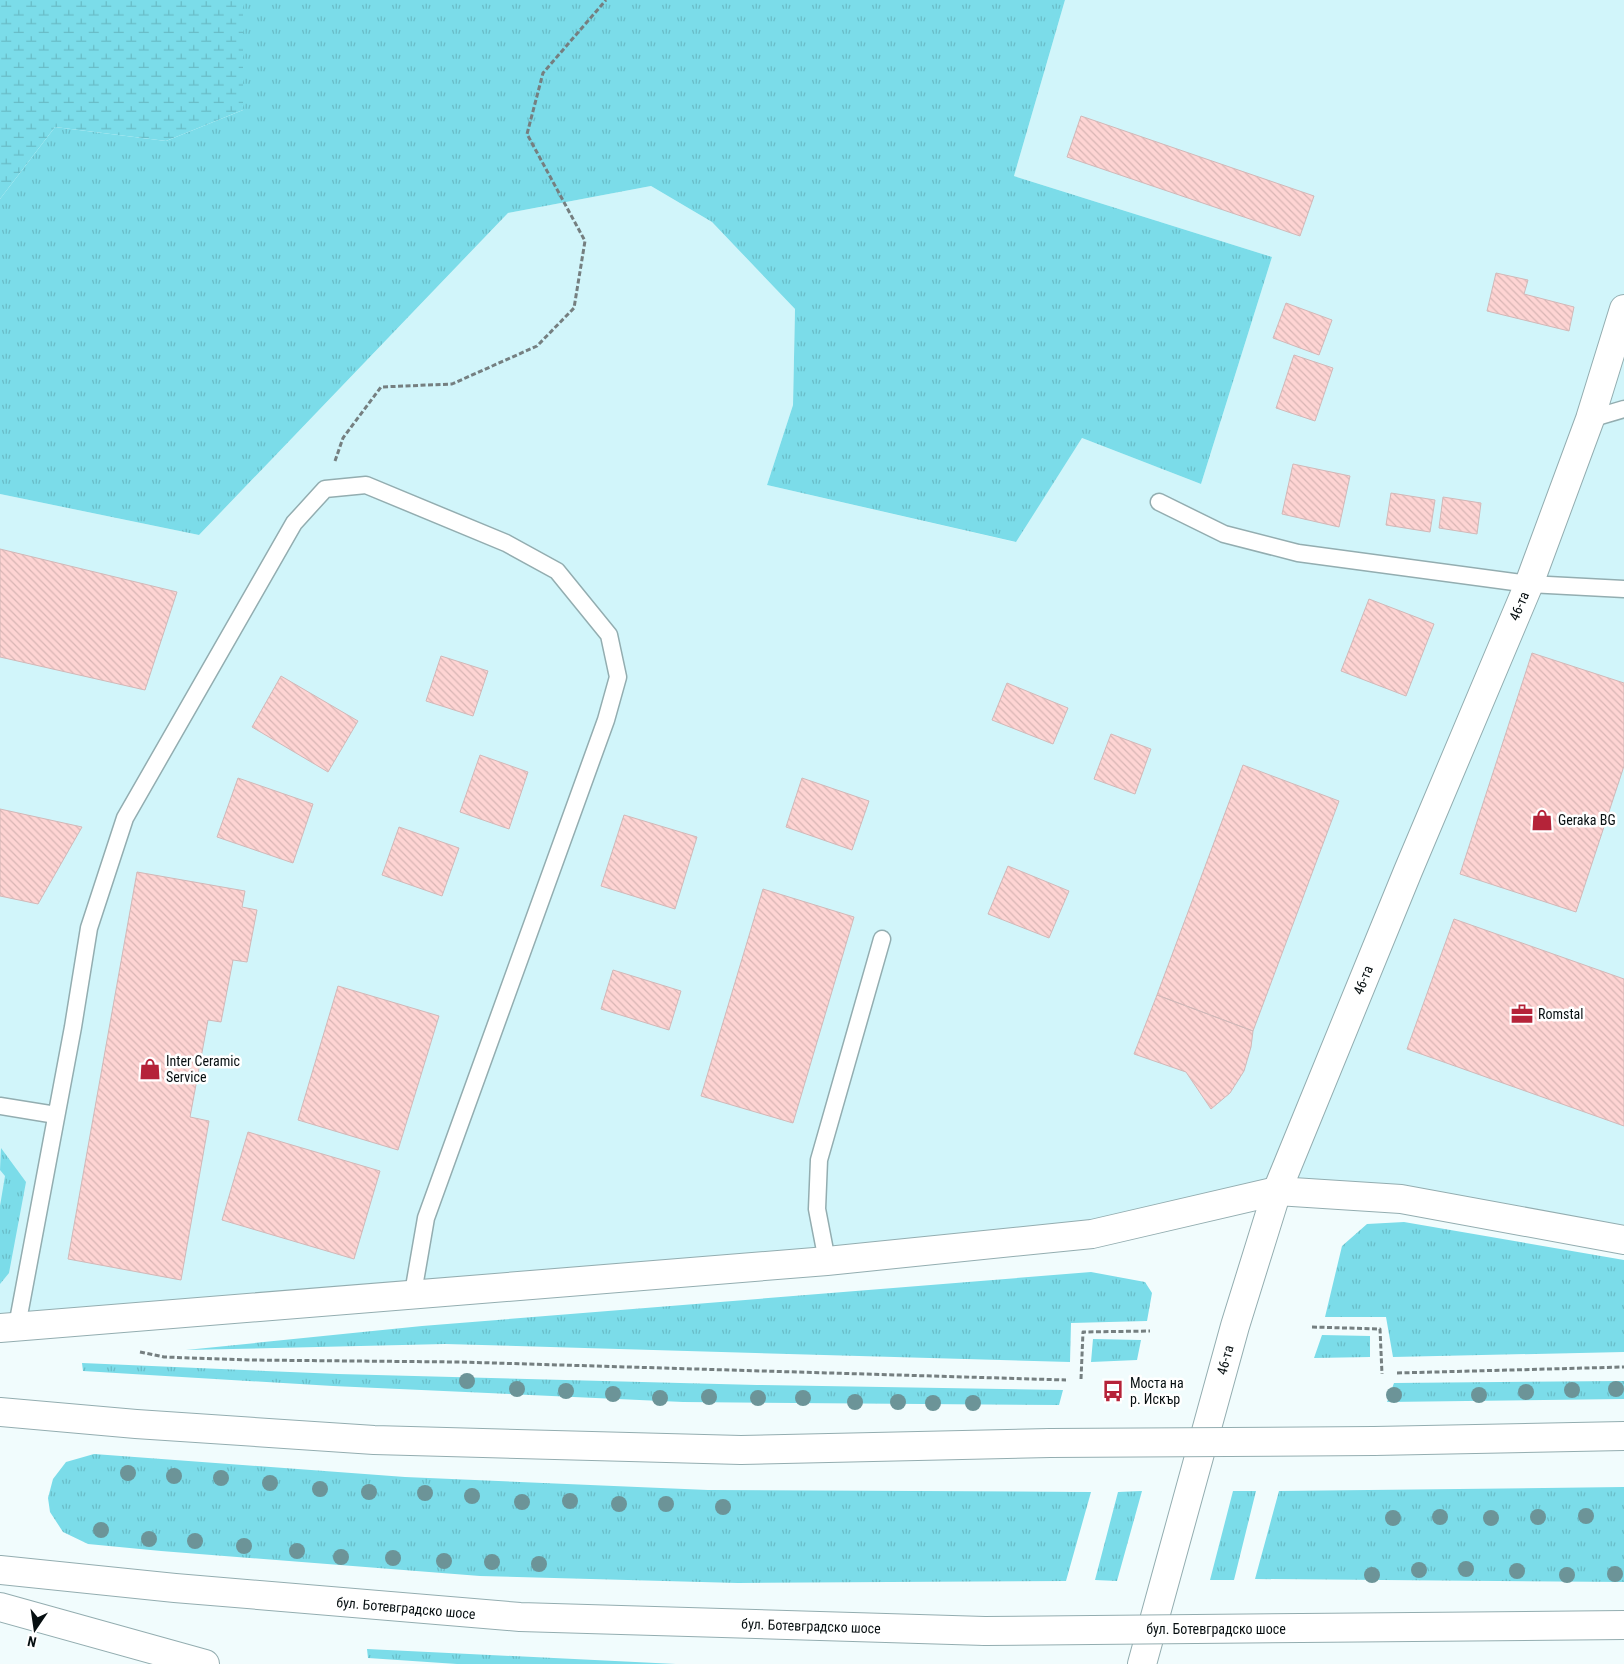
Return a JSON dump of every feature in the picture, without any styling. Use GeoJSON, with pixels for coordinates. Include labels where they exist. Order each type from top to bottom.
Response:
{"type":"FeatureCollection","features":[{"type":"Feature","properties":{"kind":"main road","name":"46-та"},"geometry":{"type":"LineString","coordinates":[[1142,1664],[1235,1326],[1277,1191],[1408,871],[1529,584],[1590,419],[1624,309]]}},
{"type":"Feature","properties":{"kind":"main road"},"geometry":{"type":"LineString","coordinates":[[9,1327],[827,1260],[1092,1234],[1277,1191],[1401,1199],[1624,1240]]}},
{"type":"Feature","properties":{"kind":"main road"},"geometry":{"type":"LineString","coordinates":[[0,1412],[146,1425],[374,1440],[741,1450],[1050,1443],[1374,1441],[1624,1436]]}},
{"type":"Feature","properties":{"kind":"main road","name":"бул. Ботевградско шосе"},"geometry":{"type":"LineString","coordinates":[[0,1570],[174,1588],[520,1617],[985,1631],[1624,1625]]}},
{"type":"Feature","properties":{"kind":"main road"},"geometry":{"type":"LineString","coordinates":[[0,1607],[205,1664]]}},
{"type":"Feature","properties":{"kind":"lane"},"geometry":{"type":"LineString","coordinates":[[1590,419],[1624,409]]}},
{"type":"Feature","properties":{"kind":"lane"},"geometry":{"type":"LineString","coordinates":[[9,1327],[56,1115],[89,928],[124,818],[294,522],[325,490],[366,485],[506,543],[557,571],[609,635],[618,677],[606,720],[426,1218],[413,1293]]}},
{"type":"Feature","properties":{"kind":"lane"},"geometry":{"type":"LineString","coordinates":[[1159,502],[1224,534],[1298,553],[1529,584],[1624,589]]}},
{"type":"Feature","properties":{"kind":"lane"},"geometry":{"type":"LineString","coordinates":[[827,1260],[817,1209],[819,1160],[882,939]]}},
{"type":"Feature","properties":{"kind":"lane"},"geometry":{"type":"LineString","coordinates":[[0,1106],[56,1115]]}},
{"type":"Feature","properties":{"kind":"lane"},"geometry":{"type":"LineString","coordinates":[[1592,1235],[1624,1233]]}},
{"type":"Feature","properties":{"kind":"path"},"geometry":{"type":"LineString","coordinates":[[325,490],[343,438],[381,387],[452,384],[537,346],[574,308],[585,241],[526,134],[543,73],[606,0]]}},
{"type":"Feature","properties":{"kind":"path"},"geometry":{"type":"LineString","coordinates":[[1312,1327],[1380,1328],[1382,1374]]}},
{"type":"Feature","properties":{"kind":"path"},"geometry":{"type":"LineString","coordinates":[[1081,1380],[1083,1332],[1150,1331]]}},
{"type":"Feature","properties":{"kind":"path"},"geometry":{"type":"LineString","coordinates":[[136,1351],[164,1357],[248,1360],[460,1362],[1066,1380]]}},
{"type":"Feature","properties":{"kind":"path"},"geometry":{"type":"LineString","coordinates":[[1398,1374],[1624,1367]]}},
{"type":"Feature","properties":{"kind":"shaded area"},"geometry":{"type":"Polygon","coordinates":[[[1065,0],[1624,0],[1624,1240],[1277,1191],[1092,1234],[0,1324],[0,494],[199,535],[508,213],[651,186],[712,222],[795,309],[793,405],[767,485],[1015,542],[1082,438],[1201,484],[1272,257],[1014,176],[1065,0]]]}},
{"type":"Feature","properties":{"kind":"green space"},"geometry":{"type":"Polygon","coordinates":[[[0,0],[243,0],[243,110],[166,141],[55,127],[0,199],[0,0]]]}},
{"type":"Feature","properties":{"kind":"green space"},"geometry":{"type":"Polygon","coordinates":[[[243,0],[1065,0],[1014,176],[1272,257],[1201,484],[1082,438],[1016,542],[767,485],[793,405],[795,309],[712,222],[651,186],[508,213],[199,535],[0,494],[0,199],[55,127],[166,141],[243,110],[243,0]]]}},
{"type":"Feature","properties":{"kind":"green space"},"geometry":{"type":"Polygon","coordinates":[[[1,1148],[26,1182],[9,1273],[0,1284],[0,1206],[5,1176],[0,1170],[1,1148]]]}},
{"type":"Feature","properties":{"kind":"green space"},"geometry":{"type":"Polygon","coordinates":[[[1404,1222],[1624,1260],[1624,1352],[1393,1357],[1386,1317],[1325,1317],[1342,1246],[1367,1224],[1404,1222]]]}},
{"type":"Feature","properties":{"kind":"green space"},"geometry":{"type":"Polygon","coordinates":[[[1091,1272],[1145,1282],[1152,1293],[1147,1321],[1071,1323],[1070,1362],[445,1344],[186,1350],[422,1326],[1091,1272]]]}},
{"type":"Feature","properties":{"kind":"green space"},"geometry":{"type":"Polygon","coordinates":[[[1322,1335],[1370,1336],[1370,1357],[1314,1358],[1322,1335]]]}},
{"type":"Feature","properties":{"kind":"green space"},"geometry":{"type":"Polygon","coordinates":[[[1093,1339],[1141,1340],[1137,1360],[1091,1362],[1093,1339]]]}},
{"type":"Feature","properties":{"kind":"green space"},"geometry":{"type":"Polygon","coordinates":[[[82,1363],[338,1374],[757,1385],[1063,1390],[1059,1405],[683,1402],[333,1386],[83,1371],[82,1363]]]}},
{"type":"Feature","properties":{"kind":"green space"},"geometry":{"type":"Polygon","coordinates":[[[1624,1381],[1624,1399],[1387,1402],[1394,1383],[1624,1381]]]}},
{"type":"Feature","properties":{"kind":"green space"},"geometry":{"type":"Polygon","coordinates":[[[94,1454],[405,1477],[708,1490],[1091,1492],[1066,1581],[738,1583],[480,1576],[88,1544],[63,1532],[50,1512],[48,1498],[53,1479],[66,1462],[94,1454]]]}},
{"type":"Feature","properties":{"kind":"green space"},"geometry":{"type":"Polygon","coordinates":[[[1624,1487],[1624,1582],[1255,1579],[1279,1491],[1624,1487]]]}},
{"type":"Feature","properties":{"kind":"green space"},"geometry":{"type":"Polygon","coordinates":[[[1142,1491],[1117,1581],[1095,1580],[1118,1492],[1142,1491]]]}},
{"type":"Feature","properties":{"kind":"green space"},"geometry":{"type":"Polygon","coordinates":[[[1233,1491],[1256,1491],[1234,1580],[1210,1580],[1233,1491]]]}},
{"type":"Feature","properties":{"kind":"green space"},"geometry":{"type":"Polygon","coordinates":[[[367,1649],[676,1664],[457,1664],[368,1658],[367,1649]]]}},
{"type":"Feature","properties":{"kind":"building"},"geometry":{"type":"Polygon","coordinates":[[[1081,116],[1314,196],[1300,236],[1067,157],[1081,116]]]}},
{"type":"Feature","properties":{"kind":"building"},"geometry":{"type":"Polygon","coordinates":[[[1496,273],[1528,280],[1524,294],[1574,307],[1569,331],[1487,311],[1496,273]]]}},
{"type":"Feature","properties":{"kind":"building"},"geometry":{"type":"Polygon","coordinates":[[[1286,303],[1332,320],[1319,355],[1273,338],[1286,303]]]}},
{"type":"Feature","properties":{"kind":"building"},"geometry":{"type":"Polygon","coordinates":[[[1294,355],[1333,368],[1315,421],[1276,408],[1294,355]]]}},
{"type":"Feature","properties":{"kind":"building"},"geometry":{"type":"Polygon","coordinates":[[[1293,464],[1350,476],[1339,527],[1282,514],[1293,464]]]}},
{"type":"Feature","properties":{"kind":"building"},"geometry":{"type":"Polygon","coordinates":[[[1391,493],[1435,500],[1430,532],[1386,525],[1391,493]]]}},
{"type":"Feature","properties":{"kind":"building"},"geometry":{"type":"Polygon","coordinates":[[[1443,497],[1481,503],[1477,534],[1439,528],[1443,497]]]}},
{"type":"Feature","properties":{"kind":"building"},"geometry":{"type":"Polygon","coordinates":[[[0,549],[177,592],[145,690],[0,657],[0,549]]]}},
{"type":"Feature","properties":{"kind":"building"},"geometry":{"type":"Polygon","coordinates":[[[1369,599],[1434,624],[1406,696],[1341,671],[1369,599]]]}},
{"type":"Feature","properties":{"kind":"building","name":"Geraka BG"},"geometry":{"type":"Polygon","coordinates":[[[1532,653],[1624,683],[1624,766],[1576,912],[1460,874],[1532,653]]]}},
{"type":"Feature","properties":{"kind":"building"},"geometry":{"type":"Polygon","coordinates":[[[441,656],[488,671],[473,716],[426,701],[441,656]]]}},
{"type":"Feature","properties":{"kind":"building"},"geometry":{"type":"Polygon","coordinates":[[[281,676],[358,721],[328,772],[252,727],[281,676]]]}},
{"type":"Feature","properties":{"kind":"building"},"geometry":{"type":"Polygon","coordinates":[[[1007,683],[1068,708],[1053,744],[992,720],[1007,683]]]}},
{"type":"Feature","properties":{"kind":"building"},"geometry":{"type":"Polygon","coordinates":[[[1111,734],[1151,749],[1135,794],[1094,779],[1111,734]]]}},
{"type":"Feature","properties":{"kind":"building"},"geometry":{"type":"Polygon","coordinates":[[[480,755],[528,772],[509,829],[460,812],[480,755]]]}},
{"type":"Feature","properties":{"kind":"building"},"geometry":{"type":"Polygon","coordinates":[[[1243,765],[1339,801],[1253,1031],[1157,995],[1243,765]]]}},
{"type":"Feature","properties":{"kind":"building"},"geometry":{"type":"Polygon","coordinates":[[[238,778],[313,804],[293,863],[217,837],[238,778]]]}},
{"type":"Feature","properties":{"kind":"building"},"geometry":{"type":"Polygon","coordinates":[[[802,778],[869,801],[852,850],[786,827],[802,778]]]}},
{"type":"Feature","properties":{"kind":"building"},"geometry":{"type":"Polygon","coordinates":[[[0,809],[82,827],[38,904],[0,896],[0,809]]]}},
{"type":"Feature","properties":{"kind":"building"},"geometry":{"type":"Polygon","coordinates":[[[624,815],[697,837],[675,909],[601,886],[624,815]]]}},
{"type":"Feature","properties":{"kind":"building"},"geometry":{"type":"Polygon","coordinates":[[[399,827],[459,848],[442,896],[382,875],[399,827]]]}},
{"type":"Feature","properties":{"kind":"building"},"geometry":{"type":"Polygon","coordinates":[[[1008,866],[1069,891],[1049,938],[988,914],[1008,866]]]}},
{"type":"Feature","properties":{"kind":"building","name":"Inter Ceramic Service"},"geometry":{"type":"Polygon","coordinates":[[[137,872],[245,891],[242,907],[257,910],[247,962],[233,960],[221,1022],[208,1020],[190,1117],[209,1121],[181,1280],[68,1259],[137,872]]]}},
{"type":"Feature","properties":{"kind":"building"},"geometry":{"type":"Polygon","coordinates":[[[763,889],[854,917],[793,1123],[701,1096],[763,889]]]}},
{"type":"Feature","properties":{"kind":"building","name":"Romstal"},"geometry":{"type":"Polygon","coordinates":[[[1454,919],[1624,979],[1624,1126],[1407,1049],[1454,919]]]}},
{"type":"Feature","properties":{"kind":"building"},"geometry":{"type":"Polygon","coordinates":[[[613,970],[681,991],[669,1030],[601,1009],[613,970]]]}},
{"type":"Feature","properties":{"kind":"building"},"geometry":{"type":"Polygon","coordinates":[[[338,986],[439,1016],[398,1150],[298,1120],[338,986]]]}},
{"type":"Feature","properties":{"kind":"building"},"geometry":{"type":"Polygon","coordinates":[[[1157,995],[1253,1031],[1251,1047],[1244,1071],[1230,1093],[1211,1109],[1186,1072],[1134,1054],[1157,995]]]}},
{"type":"Feature","properties":{"kind":"building"},"geometry":{"type":"Polygon","coordinates":[[[248,1132],[380,1171],[354,1259],[222,1220],[248,1132]]]}},
{"type":"Feature","properties":{"kind":"place","name":"Geraka BG"},"geometry":{"type":"Point","coordinates":[1542,820]}},
{"type":"Feature","properties":{"kind":"place","name":"Romstal"},"geometry":{"type":"Point","coordinates":[1522,1014]}},
{"type":"Feature","properties":{"kind":"place","name":"Inter Ceramic Service"},"geometry":{"type":"Point","coordinates":[150,1069]}},
{"type":"Feature","properties":{"kind":"place","name":"Моста на р. Искър"},"geometry":{"type":"Point","coordinates":[1113,1391]}}]}
